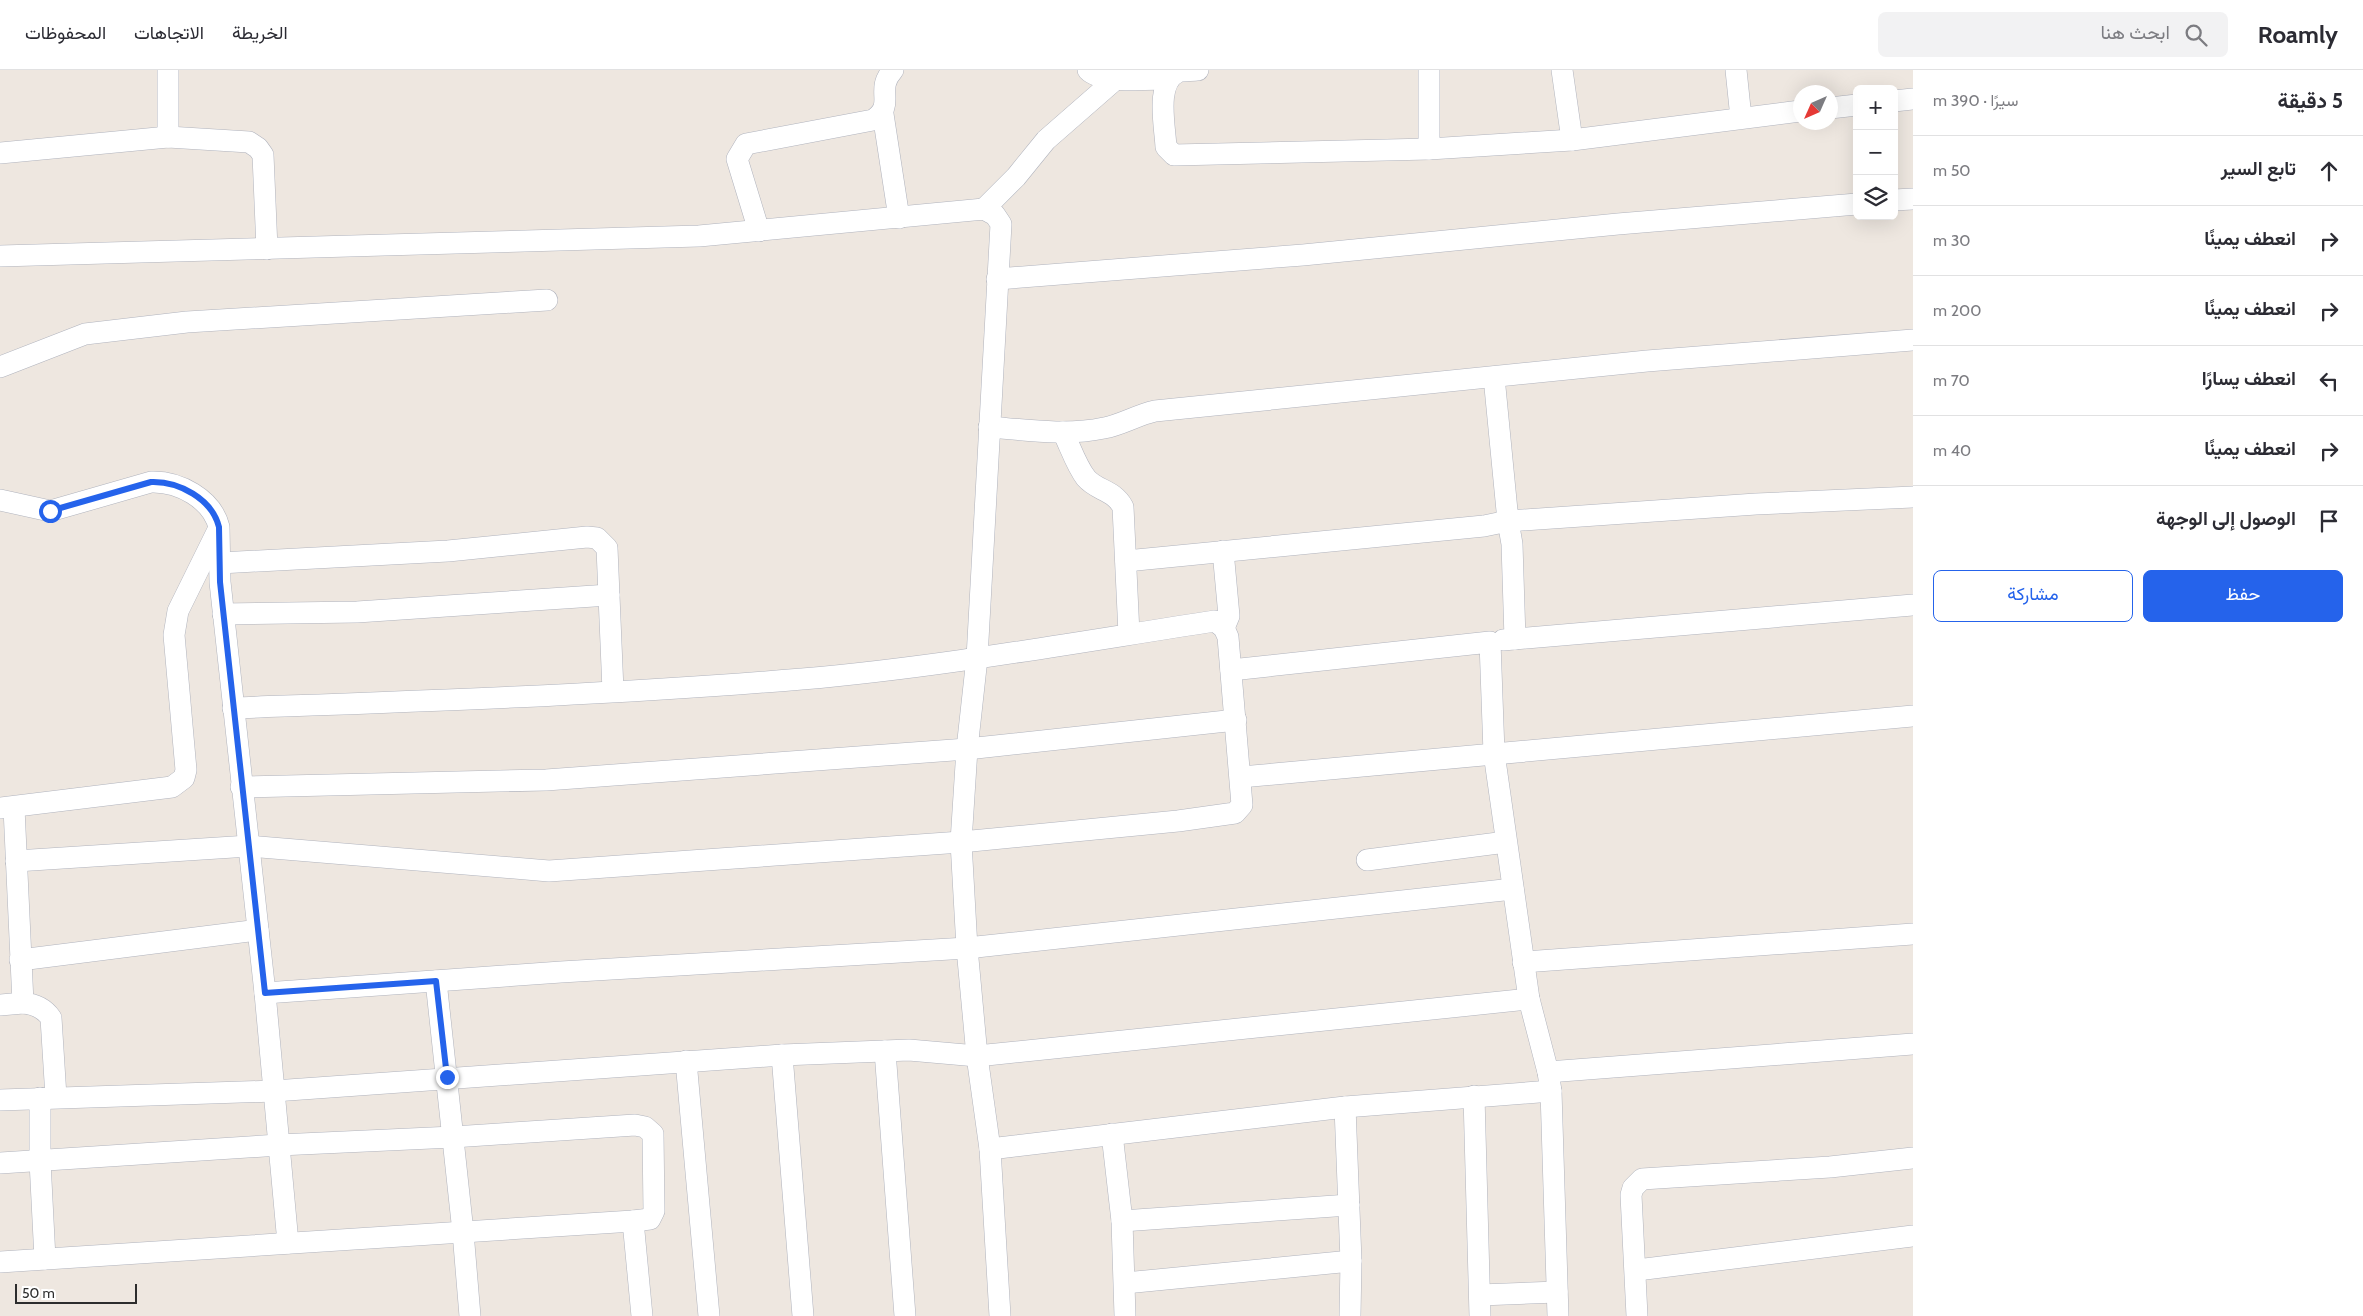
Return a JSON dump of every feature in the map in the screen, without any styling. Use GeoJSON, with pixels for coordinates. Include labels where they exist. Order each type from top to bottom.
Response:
{"type":"FeatureCollection","features":[{"type":"Feature","properties":{"kind":"street"},"geometry":{"type":"LineString","coordinates":[[893,70],[886,78],[883,86],[886,104],[883,114],[899,218]]}},
{"type":"Feature","properties":{"kind":"street"},"geometry":{"type":"LineString","coordinates":[[1088,70],[1093,75],[1117,78],[1169,79]]}},
{"type":"Feature","properties":{"kind":"street"},"geometry":{"type":"LineString","coordinates":[[1198,70],[1178,72],[1169,79],[1163,88],[1166,147],[1174,154],[1429,149],[1572,140],[1793,113]]}},
{"type":"Feature","properties":{"kind":"street"},"geometry":{"type":"LineString","coordinates":[[1428,70],[1429,149]]}},
{"type":"Feature","properties":{"kind":"street"},"geometry":{"type":"LineString","coordinates":[[1562,70],[1572,140]]}},
{"type":"Feature","properties":{"kind":"street"},"geometry":{"type":"LineString","coordinates":[[1736,70],[1741,118]]}},
{"type":"Feature","properties":{"kind":"street"},"geometry":{"type":"LineString","coordinates":[[168,137],[170,71]]}},
{"type":"Feature","properties":{"kind":"street"},"geometry":{"type":"LineString","coordinates":[[984,209],[1016,177],[1046,140],[1117,78]]}},
{"type":"Feature","properties":{"kind":"street"},"geometry":{"type":"LineString","coordinates":[[1898,101],[1913,99]]}},
{"type":"Feature","properties":{"kind":"street"},"geometry":{"type":"LineString","coordinates":[[1838,107],[1853,105]]}},
{"type":"Feature","properties":{"kind":"street"},"geometry":{"type":"LineString","coordinates":[[759,231],[737,159],[746,144],[874,120],[883,114]]}},
{"type":"Feature","properties":{"kind":"street"},"geometry":{"type":"LineString","coordinates":[[0,153],[168,137],[249,142],[258,148],[263,155],[267,249]]}},
{"type":"Feature","properties":{"kind":"street"},"geometry":{"type":"LineString","coordinates":[[1898,200],[1913,199]]}},
{"type":"Feature","properties":{"kind":"street"},"geometry":{"type":"LineString","coordinates":[[997,279],[1302,255],[1618,224],[1853,204]]}},
{"type":"Feature","properties":{"kind":"street"},"geometry":{"type":"LineString","coordinates":[[0,256],[699,236],[984,209],[995,215],[1001,224],[977,658],[967,749],[961,842],[967,948],[977,1056],[990,1149],[1000,1316]]}},
{"type":"Feature","properties":{"kind":"street"},"geometry":{"type":"LineString","coordinates":[[0,366],[85,334],[187,322],[547,300]]}},
{"type":"Feature","properties":{"kind":"street"},"geometry":{"type":"LineString","coordinates":[[989,427],[1063,432],[1105,428],[1155,411],[1647,361],[1913,340]]}},
{"type":"Feature","properties":{"kind":"street"},"geometry":{"type":"LineString","coordinates":[[1494,377],[1508,521],[1512,544],[1515,639]]}},
{"type":"Feature","properties":{"kind":"street"},"geometry":{"type":"LineString","coordinates":[[1063,432],[1086,478],[1111,492],[1118,498],[1123,507],[1129,634]]}},
{"type":"Feature","properties":{"kind":"street"},"geometry":{"type":"LineString","coordinates":[[0,500],[50,511],[151,482],[166,482],[178,485],[208,505],[216,516],[219,527],[223,614],[265,993],[288,1243]]}},
{"type":"Feature","properties":{"kind":"street"},"geometry":{"type":"LineString","coordinates":[[1126,561],[1484,526],[1508,521],[1756,504],[1913,497]]}},
{"type":"Feature","properties":{"kind":"street"},"geometry":{"type":"LineString","coordinates":[[23,1003],[16,862],[7,808],[172,787],[184,778],[186,770],[174,635],[178,610],[219,527]]}},
{"type":"Feature","properties":{"kind":"street"},"geometry":{"type":"LineString","coordinates":[[220,563],[448,551],[588,537],[597,538],[607,548],[613,691]]}},
{"type":"Feature","properties":{"kind":"street"},"geometry":{"type":"LineString","coordinates":[[1223,551],[1229,616],[1224,628]]}},
{"type":"Feature","properties":{"kind":"street"},"geometry":{"type":"LineString","coordinates":[[223,614],[357,612],[609,595]]}},
{"type":"Feature","properties":{"kind":"street"},"geometry":{"type":"LineString","coordinates":[[1231,670],[1515,639],[1913,605]]}},
{"type":"Feature","properties":{"kind":"street"},"geometry":{"type":"LineString","coordinates":[[16,862],[249,846],[549,871],[961,842],[1178,821],[1235,813],[1242,805],[1228,637],[1224,628],[1215,621],[977,658],[804,678],[534,696],[233,708]]}},
{"type":"Feature","properties":{"kind":"street"},"geometry":{"type":"LineString","coordinates":[[1490,642],[1494,753],[1506,842],[1529,999],[1550,1081],[1558,1316]]}},
{"type":"Feature","properties":{"kind":"street"},"geometry":{"type":"LineString","coordinates":[[1241,778],[1494,753],[1913,716]]}},
{"type":"Feature","properties":{"kind":"street"},"geometry":{"type":"LineString","coordinates":[[241,787],[546,780],[967,749],[1236,720]]}},
{"type":"Feature","properties":{"kind":"street"},"geometry":{"type":"LineString","coordinates":[[1367,860],[1506,842]]}},
{"type":"Feature","properties":{"kind":"street"},"geometry":{"type":"LineString","coordinates":[[265,993],[967,948],[1513,889]]}},
{"type":"Feature","properties":{"kind":"street"},"geometry":{"type":"LineString","coordinates":[[20,960],[258,930]]}},
{"type":"Feature","properties":{"kind":"street"},"geometry":{"type":"LineString","coordinates":[[1523,962],[1913,934]]}},
{"type":"Feature","properties":{"kind":"street"},"geometry":{"type":"LineString","coordinates":[[436,981],[463,1232],[470,1316]]}},
{"type":"Feature","properties":{"kind":"street"},"geometry":{"type":"LineString","coordinates":[[0,1100],[274,1091],[447,1077],[782,1055],[909,1050],[977,1056],[1529,999]]}},
{"type":"Feature","properties":{"kind":"street"},"geometry":{"type":"LineString","coordinates":[[0,1004],[23,1003],[40,1007],[47,1011],[51,1018],[48,1098],[40,1161],[46,1259]]}},
{"type":"Feature","properties":{"kind":"street"},"geometry":{"type":"LineString","coordinates":[[990,1149],[1345,1107],[1474,1096],[1550,1081],[1913,1044]]}},
{"type":"Feature","properties":{"kind":"street"},"geometry":{"type":"LineString","coordinates":[[885,1051],[905,1316]]}},
{"type":"Feature","properties":{"kind":"street"},"geometry":{"type":"LineString","coordinates":[[782,1055],[803,1316]]}},
{"type":"Feature","properties":{"kind":"street"},"geometry":{"type":"LineString","coordinates":[[686,1061],[708,1316]]}},
{"type":"Feature","properties":{"kind":"street"},"geometry":{"type":"LineString","coordinates":[[1474,1096],[1480,1306],[1557,1292]]}},
{"type":"Feature","properties":{"kind":"street"},"geometry":{"type":"LineString","coordinates":[[1345,1107],[1351,1261],[1350,1316]]}},
{"type":"Feature","properties":{"kind":"street"},"geometry":{"type":"LineString","coordinates":[[0,1163],[635,1125],[645,1126],[653,1134],[654,1211],[650,1219],[633,1221],[0,1262]]}},
{"type":"Feature","properties":{"kind":"street"},"geometry":{"type":"LineString","coordinates":[[1112,1134],[1122,1221],[1125,1316]]}},
{"type":"Feature","properties":{"kind":"street"},"geometry":{"type":"LineString","coordinates":[[1637,1316],[1631,1195],[1633,1188],[1642,1179],[1830,1167],[1913,1158]]}},
{"type":"Feature","properties":{"kind":"street"},"geometry":{"type":"LineString","coordinates":[[1122,1221],[1348,1205]]}},
{"type":"Feature","properties":{"kind":"street"},"geometry":{"type":"LineString","coordinates":[[633,1221],[642,1316]]}},
{"type":"Feature","properties":{"kind":"street"},"geometry":{"type":"LineString","coordinates":[[1636,1270],[1913,1236]]}},
{"type":"Feature","properties":{"kind":"street"},"geometry":{"type":"LineString","coordinates":[[1125,1283],[1351,1261]]}},
{"type":"Feature","properties":{"kind":"route"},"geometry":{"type":"LineString","coordinates":[[50,511],[151,482],[166,482],[178,485],[208,505],[216,516],[219,527],[220,582],[223,614],[265,993],[436,981],[447,1077]]}}]}
